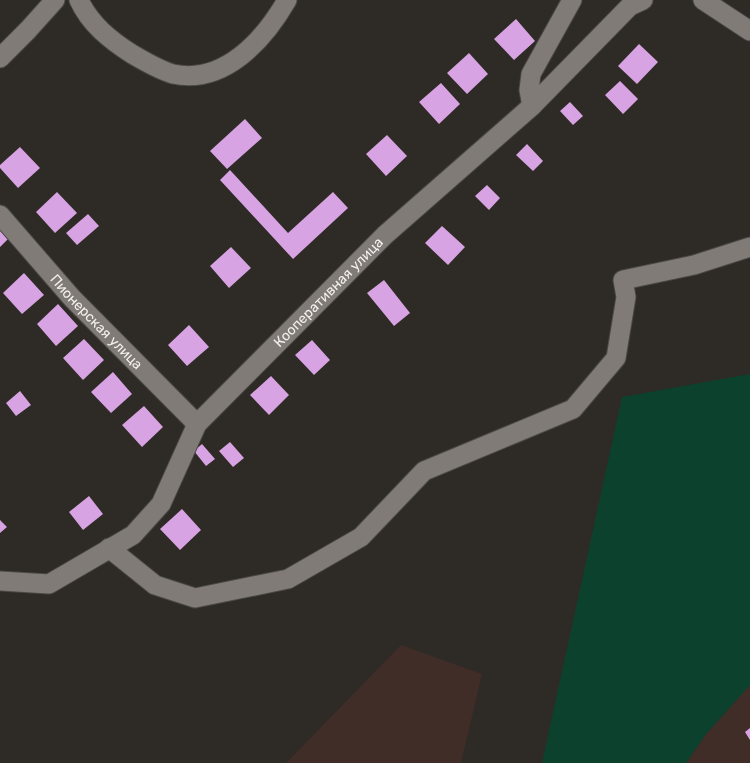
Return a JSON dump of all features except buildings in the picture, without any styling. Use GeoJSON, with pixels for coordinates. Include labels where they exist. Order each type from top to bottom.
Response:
{"type":"FeatureCollection","features":[{"type":"Feature","properties":{"kind":"street"},"geometry":{"type":"LineString","coordinates":[[0,58],[54,0]]}},
{"type":"Feature","properties":{"kind":"street"},"geometry":{"type":"LineString","coordinates":[[79,0],[85,12],[99,30],[119,46],[147,63],[173,74],[199,76],[224,68],[242,55],[262,35],[287,0]]}},
{"type":"Feature","properties":{"kind":"street"},"geometry":{"type":"LineString","coordinates":[[532,106],[528,90],[531,74],[572,0]]}},
{"type":"Feature","properties":{"kind":"street","name":"Кооперативная улица"},"geometry":{"type":"LineString","coordinates":[[0,581],[49,584],[133,535],[161,504],[197,424],[385,236],[532,106],[630,6],[644,0]]}},
{"type":"Feature","properties":{"kind":"street"},"geometry":{"type":"LineString","coordinates":[[703,0],[750,30]]}},
{"type":"Feature","properties":{"kind":"street","name":"Пионерская улица"},"geometry":{"type":"LineString","coordinates":[[0,214],[72,298],[197,424]]}},
{"type":"Feature","properties":{"kind":"street"},"geometry":{"type":"LineString","coordinates":[[109,548],[155,585],[195,598],[288,578],[362,537],[424,472],[573,409],[616,358],[626,297],[622,280],[694,266],[750,247]]}},
{"type":"Feature","properties":{"kind":"shaded area"},"geometry":{"type":"Polygon","coordinates":[[[401,645],[482,674],[461,763],[286,763],[401,645]]]}},
{"type":"Feature","properties":{"kind":"shaded area"},"geometry":{"type":"Polygon","coordinates":[[[750,685],[750,763],[686,763],[706,734],[750,685]]]}},
{"type":"Feature","properties":{"kind":"green space"},"geometry":{"type":"Polygon","coordinates":[[[750,374],[750,685],[706,734],[686,763],[542,763],[622,397],[750,374]]]}}]}
